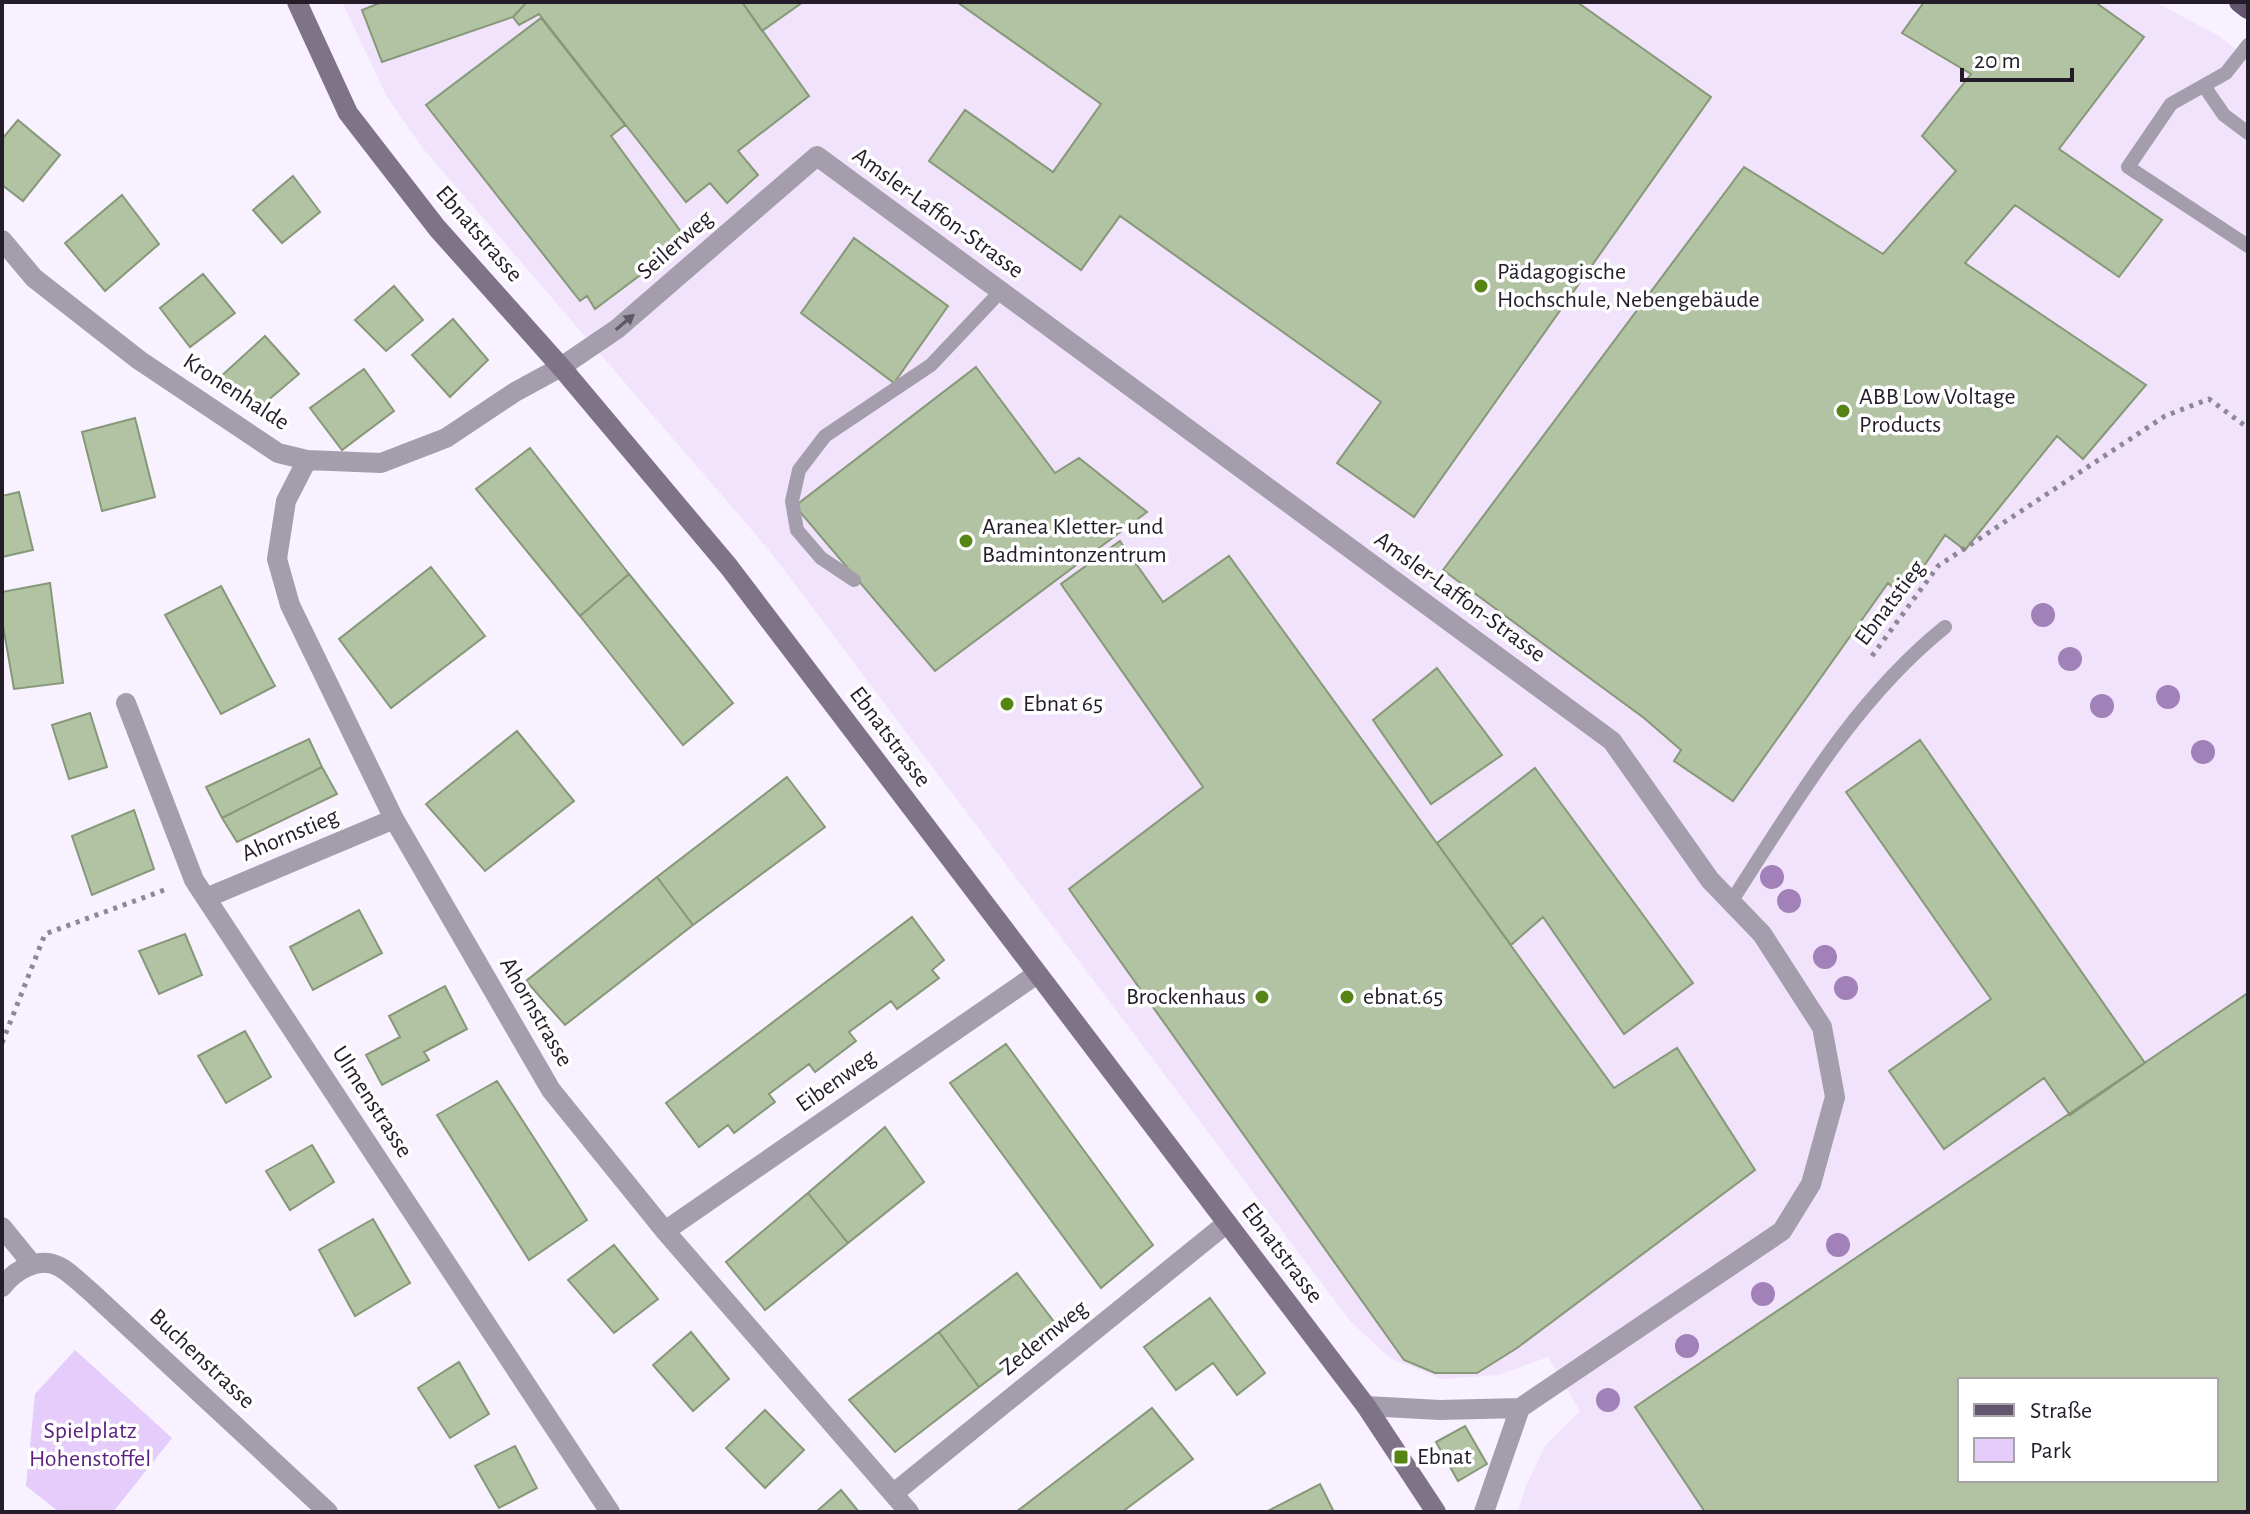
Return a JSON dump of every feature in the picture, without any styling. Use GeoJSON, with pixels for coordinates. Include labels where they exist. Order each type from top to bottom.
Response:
{"type":"FeatureCollection","features":[{"type":"Feature","properties":{"kind":"main road"},"geometry":{"type":"LineString","coordinates":[[2239,2],[2248,9]]}},
{"type":"Feature","properties":{"kind":"street","name":"Ebnatstrasse"},"geometry":{"type":"LineString","coordinates":[[297,2],[348,113],[437,228],[561,367],[729,567],[1366,1406],[1436,1512]]}},
{"type":"Feature","properties":{"kind":"street","name":"Seilerweg"},"geometry":{"type":"LineString","coordinates":[[561,367],[617,329],[817,156]]}},
{"type":"Feature","properties":{"kind":"street","name":"Amsler-Laffon-Strasse"},"geometry":{"type":"LineString","coordinates":[[817,156],[1612,741],[1710,880],[1762,934],[1822,1027],[1835,1097],[1811,1184],[1782,1231],[1520,1408]]}},
{"type":"Feature","properties":{"kind":"street","name":"Kronenhalde"},"geometry":{"type":"LineString","coordinates":[[2,240],[34,278],[139,360],[278,453],[307,460],[381,463],[446,438],[515,392],[561,367]]}},
{"type":"Feature","properties":{"kind":"street","name":"Ahornstrasse"},"geometry":{"type":"LineString","coordinates":[[307,460],[286,501],[277,559],[290,605],[394,819],[551,1090],[665,1231],[909,1512]]}},
{"type":"Feature","properties":{"kind":"street","name":"Ulmenstrasse"},"geometry":{"type":"LineString","coordinates":[[126,703],[194,880],[610,1512]]}},
{"type":"Feature","properties":{"kind":"street","name":"Ahornstieg"},"geometry":{"type":"LineString","coordinates":[[206,898],[394,819]]}},
{"type":"Feature","properties":{"kind":"street","name":"Eibenweg"},"geometry":{"type":"LineString","coordinates":[[665,1231],[1037,974]]}},
{"type":"Feature","properties":{"kind":"street","name":"Zedernweg"},"geometry":{"type":"LineString","coordinates":[[894,1493],[1227,1223]]}},
{"type":"Feature","properties":{"kind":"street"},"geometry":{"type":"LineString","coordinates":[[2,1227],[32,1264],[12,1274],[2,1287]]}},
{"type":"Feature","properties":{"kind":"street","name":"Buchenstrasse"},"geometry":{"type":"LineString","coordinates":[[32,1264],[58,1265],[91,1292],[328,1512]]}},
{"type":"Feature","properties":{"kind":"street"},"geometry":{"type":"LineString","coordinates":[[1366,1406],[1440,1410],[1520,1408],[1484,1512]]}},
{"type":"Feature","properties":{"kind":"lane"},"geometry":{"type":"LineString","coordinates":[[2248,45],[2226,73],[2171,104],[2128,167],[2248,246]]}},
{"type":"Feature","properties":{"kind":"lane"},"geometry":{"type":"LineString","coordinates":[[2204,86],[2224,115],[2248,133]]}},
{"type":"Feature","properties":{"kind":"lane"},"geometry":{"type":"LineString","coordinates":[[854,580],[821,558],[797,530],[792,501],[799,470],[825,436],[931,365],[1001,291]]}},
{"type":"Feature","properties":{"kind":"lane"},"geometry":{"type":"LineString","coordinates":[[1731,902],[1833,745],[1911,654],[1945,627]]}},
{"type":"Feature","properties":{"kind":"path","name":"Ebnatstieg"},"geometry":{"type":"LineString","coordinates":[[1865,666],[1938,566],[2165,416],[2209,399],[2248,428]]}},
{"type":"Feature","properties":{"kind":"path"},"geometry":{"type":"LineString","coordinates":[[2,1043],[45,934],[139,899]]}},
{"type":"Feature","properties":{"kind":"shaded area","name":"Ebnat"},"geometry":{"type":"Polygon","coordinates":[[[342,2],[2155,2],[2219,36],[2248,59],[2248,1512],[1518,1512],[1526,1486],[1545,1446],[1580,1411],[1548,1357],[1498,1375],[1442,1379],[1390,1358],[1351,1322],[769,550],[421,146],[386,95],[342,2]]]}},
{"type":"Feature","properties":{"kind":"green space","name":"Spielplatz Hohenstoffel"},"geometry":{"type":"Polygon","coordinates":[[[75,1350],[172,1438],[113,1512],[59,1512],[26,1486],[35,1394],[75,1350]]]}},
{"type":"Feature","properties":{"kind":"building"},"geometry":{"type":"Polygon","coordinates":[[[382,2],[527,2],[513,17],[382,62],[362,10],[382,2]]]}},
{"type":"Feature","properties":{"kind":"building"},"geometry":{"type":"Polygon","coordinates":[[[527,2],[742,2],[809,96],[738,151],[758,175],[727,203],[710,183],[686,202],[539,14],[519,25],[513,17],[527,2]]]}},
{"type":"Feature","properties":{"kind":"building"},"geometry":{"type":"Polygon","coordinates":[[[742,2],[803,2],[762,31],[742,2]]]}},
{"type":"Feature","properties":{"kind":"building"},"geometry":{"type":"Polygon","coordinates":[[[957,2],[1577,2],[1711,97],[1414,517],[1337,463],[1381,402],[1120,216],[1081,270],[929,161],[965,110],[1053,172],[1101,104],[957,2]]]}},
{"type":"Feature","properties":{"kind":"building","name":"ABB Low Voltage Products"},"geometry":{"type":"Polygon","coordinates":[[[1924,2],[2095,2],[2144,37],[2059,149],[2162,220],[2119,277],[2015,205],[1965,263],[2146,385],[2083,459],[2057,436],[1965,550],[1945,535],[1903,597],[1888,583],[1733,801],[1674,761],[1681,750],[1644,718],[1443,570],[1744,167],[1883,254],[1956,171],[1922,136],[1971,74],[1902,33],[1924,2]]]}},
{"type":"Feature","properties":{"kind":"building"},"geometry":{"type":"Polygon","coordinates":[[[541,18],[625,125],[611,136],[687,240],[595,309],[587,296],[580,301],[426,105],[541,18]]]}},
{"type":"Feature","properties":{"kind":"building"},"geometry":{"type":"Polygon","coordinates":[[[18,120],[60,155],[23,201],[2,185],[2,139],[18,120]]]}},
{"type":"Feature","properties":{"kind":"building"},"geometry":{"type":"Polygon","coordinates":[[[293,176],[320,212],[282,243],[253,210],[293,176]]]}},
{"type":"Feature","properties":{"kind":"building"},"geometry":{"type":"Polygon","coordinates":[[[122,195],[159,244],[105,291],[65,243],[122,195]]]}},
{"type":"Feature","properties":{"kind":"building"},"geometry":{"type":"Polygon","coordinates":[[[854,238],[948,306],[894,383],[801,313],[854,238]]]}},
{"type":"Feature","properties":{"kind":"building"},"geometry":{"type":"Polygon","coordinates":[[[203,274],[235,313],[190,347],[160,308],[203,274]]]}},
{"type":"Feature","properties":{"kind":"building"},"geometry":{"type":"Polygon","coordinates":[[[394,286],[423,320],[386,351],[355,320],[394,286]]]}},
{"type":"Feature","properties":{"kind":"building"},"geometry":{"type":"Polygon","coordinates":[[[453,319],[488,360],[450,397],[412,355],[453,319]]]}},
{"type":"Feature","properties":{"kind":"building"},"geometry":{"type":"Polygon","coordinates":[[[265,336],[299,374],[253,413],[218,379],[265,336]]]}},
{"type":"Feature","properties":{"kind":"building","name":"Aranea Kletter- und Badmintonzentrum"},"geometry":{"type":"Polygon","coordinates":[[[976,367],[1055,473],[1079,458],[1147,512],[935,671],[795,506],[976,367]]]}},
{"type":"Feature","properties":{"kind":"building"},"geometry":{"type":"Polygon","coordinates":[[[364,369],[394,411],[342,450],[310,408],[364,369]]]}},
{"type":"Feature","properties":{"kind":"building"},"geometry":{"type":"Polygon","coordinates":[[[135,418],[155,497],[102,511],[82,432],[135,418]]]}},
{"type":"Feature","properties":{"kind":"building"},"geometry":{"type":"Polygon","coordinates":[[[530,448],[629,574],[580,616],[476,489],[530,448]]]}},
{"type":"Feature","properties":{"kind":"building"},"geometry":{"type":"Polygon","coordinates":[[[19,492],[33,550],[2,557],[2,496],[19,492]]]}},
{"type":"Feature","properties":{"kind":"building","name":"ebnat.65"},"geometry":{"type":"Polygon","coordinates":[[[1120,541],[1163,602],[1229,556],[1614,1088],[1677,1048],[1755,1170],[1517,1348],[1477,1373],[1435,1373],[1404,1360],[1069,889],[1203,787],[1061,584],[1120,541]]]}},
{"type":"Feature","properties":{"kind":"building"},"geometry":{"type":"Polygon","coordinates":[[[431,567],[485,636],[391,708],[339,639],[431,567]]]}},
{"type":"Feature","properties":{"kind":"building"},"geometry":{"type":"Polygon","coordinates":[[[629,574],[733,703],[683,745],[580,616],[629,574]]]}},
{"type":"Feature","properties":{"kind":"building"},"geometry":{"type":"Polygon","coordinates":[[[50,583],[63,683],[14,689],[2,620],[2,592],[50,583]]]}},
{"type":"Feature","properties":{"kind":"building"},"geometry":{"type":"Polygon","coordinates":[[[221,586],[275,686],[221,714],[165,615],[221,586]]]}},
{"type":"Feature","properties":{"kind":"building"},"geometry":{"type":"Polygon","coordinates":[[[1437,668],[1502,755],[1431,804],[1373,720],[1437,668]]]}},
{"type":"Feature","properties":{"kind":"building"},"geometry":{"type":"Polygon","coordinates":[[[90,713],[107,767],[69,779],[52,725],[90,713]]]}},
{"type":"Feature","properties":{"kind":"building"},"geometry":{"type":"Polygon","coordinates":[[[517,731],[574,801],[485,871],[426,804],[517,731]]]}},
{"type":"Feature","properties":{"kind":"building"},"geometry":{"type":"Polygon","coordinates":[[[309,739],[322,767],[222,818],[206,787],[309,739]]]}},
{"type":"Feature","properties":{"kind":"building"},"geometry":{"type":"Polygon","coordinates":[[[1920,740],[2145,1063],[2070,1115],[2044,1078],[1944,1149],[1889,1071],[1991,999],[1846,792],[1920,740]]]}},
{"type":"Feature","properties":{"kind":"building"},"geometry":{"type":"Polygon","coordinates":[[[322,767],[337,794],[237,842],[222,818],[322,767]]]}},
{"type":"Feature","properties":{"kind":"building"},"geometry":{"type":"Polygon","coordinates":[[[1535,768],[1693,983],[1624,1034],[1543,917],[1511,945],[1437,843],[1535,768]]]}},
{"type":"Feature","properties":{"kind":"building"},"geometry":{"type":"Polygon","coordinates":[[[787,777],[825,827],[693,925],[657,877],[787,777]]]}},
{"type":"Feature","properties":{"kind":"building"},"geometry":{"type":"Polygon","coordinates":[[[134,810],[154,869],[92,895],[72,836],[134,810]]]}},
{"type":"Feature","properties":{"kind":"building"},"geometry":{"type":"Polygon","coordinates":[[[657,877],[693,925],[565,1025],[526,981],[657,877]]]}},
{"type":"Feature","properties":{"kind":"building"},"geometry":{"type":"Polygon","coordinates":[[[359,910],[382,953],[313,990],[290,947],[359,910]]]}},
{"type":"Feature","properties":{"kind":"building"},"geometry":{"type":"Polygon","coordinates":[[[912,917],[944,960],[932,970],[939,978],[897,1009],[891,1001],[849,1032],[856,1041],[815,1072],[809,1064],[769,1094],[775,1102],[734,1133],[728,1125],[699,1147],[666,1103],[912,917]]]}},
{"type":"Feature","properties":{"kind":"building"},"geometry":{"type":"Polygon","coordinates":[[[185,934],[202,975],[159,994],[139,951],[185,934]]]}},
{"type":"Feature","properties":{"kind":"building"},"geometry":{"type":"Polygon","coordinates":[[[445,986],[467,1029],[424,1052],[429,1060],[382,1085],[366,1055],[400,1037],[389,1016],[445,986]]]}},
{"type":"Feature","properties":{"kind":"building"},"geometry":{"type":"Polygon","coordinates":[[[2248,993],[2248,1512],[1705,1512],[1635,1407],[2248,993]]]}},
{"type":"Feature","properties":{"kind":"building"},"geometry":{"type":"Polygon","coordinates":[[[245,1031],[271,1077],[226,1103],[198,1056],[245,1031]]]}},
{"type":"Feature","properties":{"kind":"building"},"geometry":{"type":"Polygon","coordinates":[[[1006,1044],[1153,1245],[1101,1288],[950,1083],[1006,1044]]]}},
{"type":"Feature","properties":{"kind":"building"},"geometry":{"type":"Polygon","coordinates":[[[497,1081],[587,1220],[529,1260],[437,1115],[497,1081]]]}},
{"type":"Feature","properties":{"kind":"building"},"geometry":{"type":"Polygon","coordinates":[[[885,1127],[924,1182],[848,1243],[808,1193],[885,1127]]]}},
{"type":"Feature","properties":{"kind":"building"},"geometry":{"type":"Polygon","coordinates":[[[312,1145],[334,1182],[290,1210],[266,1171],[312,1145]]]}},
{"type":"Feature","properties":{"kind":"building"},"geometry":{"type":"Polygon","coordinates":[[[808,1193],[848,1243],[765,1310],[726,1262],[808,1193]]]}},
{"type":"Feature","properties":{"kind":"building"},"geometry":{"type":"Polygon","coordinates":[[[373,1219],[410,1283],[355,1316],[319,1250],[373,1219]]]}},
{"type":"Feature","properties":{"kind":"building"},"geometry":{"type":"Polygon","coordinates":[[[614,1245],[658,1299],[614,1333],[568,1280],[614,1245]]]}},
{"type":"Feature","properties":{"kind":"building"},"geometry":{"type":"Polygon","coordinates":[[[1017,1273],[1058,1327],[979,1387],[939,1332],[1017,1273]]]}},
{"type":"Feature","properties":{"kind":"building"},"geometry":{"type":"Polygon","coordinates":[[[1210,1298],[1265,1373],[1237,1395],[1213,1363],[1176,1390],[1144,1347],[1210,1298]]]}},
{"type":"Feature","properties":{"kind":"building"},"geometry":{"type":"Polygon","coordinates":[[[691,1332],[729,1379],[693,1411],[653,1365],[691,1332]]]}},
{"type":"Feature","properties":{"kind":"building"},"geometry":{"type":"Polygon","coordinates":[[[939,1332],[979,1387],[895,1452],[849,1400],[939,1332]]]}},
{"type":"Feature","properties":{"kind":"building"},"geometry":{"type":"Polygon","coordinates":[[[459,1362],[489,1414],[450,1438],[418,1388],[459,1362]]]}},
{"type":"Feature","properties":{"kind":"building"},"geometry":{"type":"Polygon","coordinates":[[[1152,1408],[1193,1459],[1122,1512],[1016,1512],[1152,1408]]]}},
{"type":"Feature","properties":{"kind":"building"},"geometry":{"type":"Polygon","coordinates":[[[765,1410],[804,1450],[765,1488],[726,1448],[765,1410]]]}},
{"type":"Feature","properties":{"kind":"building"},"geometry":{"type":"Polygon","coordinates":[[[1465,1426],[1487,1464],[1458,1481],[1436,1442],[1465,1426]]]}},
{"type":"Feature","properties":{"kind":"building"},"geometry":{"type":"Polygon","coordinates":[[[515,1446],[537,1488],[499,1508],[475,1466],[515,1446]]]}},
{"type":"Feature","properties":{"kind":"building"},"geometry":{"type":"Polygon","coordinates":[[[1320,1484],[1334,1512],[1266,1512],[1320,1484]]]}},
{"type":"Feature","properties":{"kind":"building"},"geometry":{"type":"Polygon","coordinates":[[[841,1490],[859,1512],[816,1512],[841,1490]]]}},
{"type":"Feature","properties":{"kind":"place","name":"Pädagogische Hochschule, Nebengebäude"},"geometry":{"type":"Point","coordinates":[1481,286]}},
{"type":"Feature","properties":{"kind":"place","name":"ABB Low Voltage Products"},"geometry":{"type":"Point","coordinates":[1843,411]}},
{"type":"Feature","properties":{"kind":"place","name":"Aranea Kletter- und Badmintonzentrum"},"geometry":{"type":"Point","coordinates":[966,541]}},
{"type":"Feature","properties":{"kind":"place","name":"Ebnat 65"},"geometry":{"type":"Point","coordinates":[1007,704]}},
{"type":"Feature","properties":{"kind":"place","name":"Brockenhaus"},"geometry":{"type":"Point","coordinates":[1262,997]}},
{"type":"Feature","properties":{"kind":"place","name":"ebnat.65"},"geometry":{"type":"Point","coordinates":[1347,997]}},
{"type":"Feature","properties":{"kind":"place","name":"Ebnat"},"geometry":{"type":"Point","coordinates":[1401,1457]}}]}
